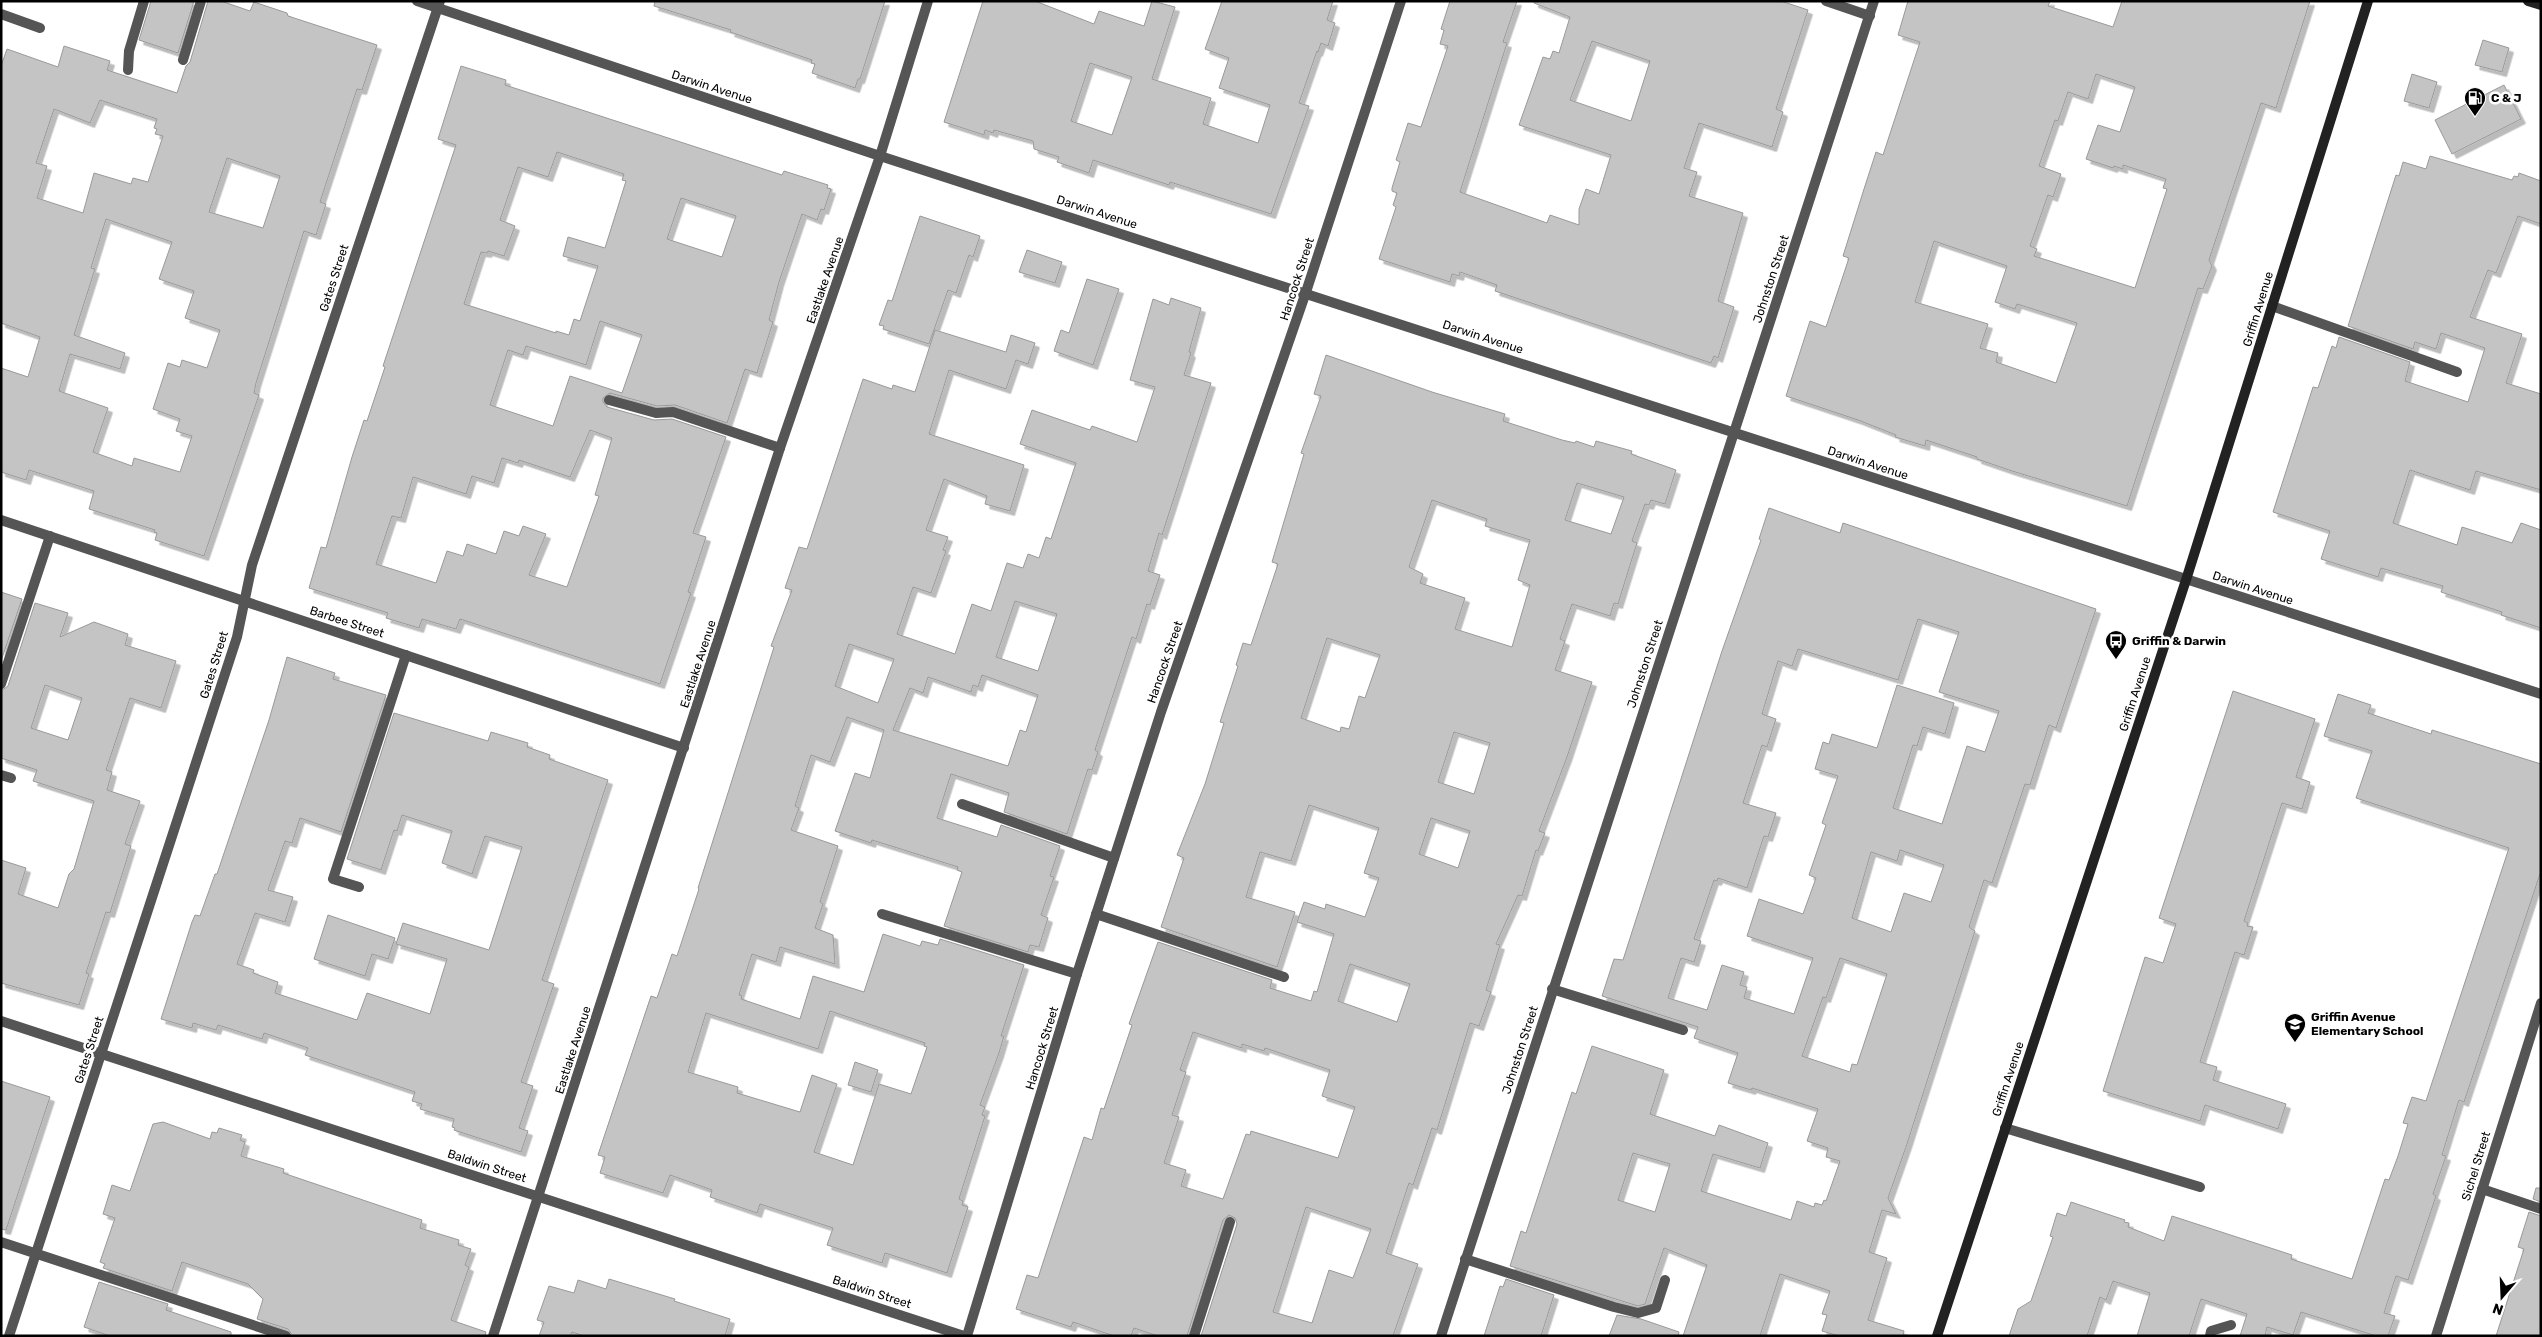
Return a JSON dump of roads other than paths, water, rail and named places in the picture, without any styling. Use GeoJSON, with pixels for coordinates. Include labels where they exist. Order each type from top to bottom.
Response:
{"type":"FeatureCollection","features":[{"type":"Feature","properties":{"kind":"main road","name":"Griffin Avenue"},"geometry":{"type":"LineString","coordinates":[[1937,1336],[2186,580],[2368,1]]}},
{"type":"Feature","properties":{"kind":"main road"},"geometry":{"type":"LineString","coordinates":[[2528,1],[2541,6]]}},
{"type":"Feature","properties":{"kind":"street"},"geometry":{"type":"LineString","coordinates":[[128,70],[129,51],[144,1]]}},
{"type":"Feature","properties":{"kind":"street"},"geometry":{"type":"LineString","coordinates":[[183,60],[201,1]]}},
{"type":"Feature","properties":{"kind":"street","name":"Darwin Avenue"},"geometry":{"type":"LineString","coordinates":[[417,1],[439,5],[880,156],[1306,292],[2541,694]]}},
{"type":"Feature","properties":{"kind":"street","name":"Eastlake Avenue"},"geometry":{"type":"LineString","coordinates":[[492,1336],[539,1196],[780,448],[880,156],[928,1]]}},
{"type":"Feature","properties":{"kind":"street","name":"Hancock Street"},"geometry":{"type":"LineString","coordinates":[[966,1336],[1077,974],[1161,712],[1306,292],[1401,1]]}},
{"type":"Feature","properties":{"kind":"street"},"geometry":{"type":"LineString","coordinates":[[1826,1],[1870,16]]}},
{"type":"Feature","properties":{"kind":"street","name":"Johnston Street"},"geometry":{"type":"LineString","coordinates":[[1440,1336],[1874,1]]}},
{"type":"Feature","properties":{"kind":"street","name":"Gates Street"},"geometry":{"type":"LineString","coordinates":[[9,1336],[237,637],[252,565],[439,5]]}},
{"type":"Feature","properties":{"kind":"street"},"geometry":{"type":"LineString","coordinates":[[1,14],[40,28]]}},
{"type":"Feature","properties":{"kind":"street"},"geometry":{"type":"LineString","coordinates":[[2272,306],[2457,372]]}},
{"type":"Feature","properties":{"kind":"street"},"geometry":{"type":"LineString","coordinates":[[609,400],[656,413],[673,412],[780,448]]}},
{"type":"Feature","properties":{"kind":"street","name":"Barbee Street"},"geometry":{"type":"LineString","coordinates":[[1,520],[684,748]]}},
{"type":"Feature","properties":{"kind":"street"},"geometry":{"type":"LineString","coordinates":[[1,684],[50,536]]}},
{"type":"Feature","properties":{"kind":"street"},"geometry":{"type":"LineString","coordinates":[[359,887],[333,879],[406,655]]}},
{"type":"Feature","properties":{"kind":"street"},"geometry":{"type":"LineString","coordinates":[[962,804],[1114,858]]}},
{"type":"Feature","properties":{"kind":"street"},"geometry":{"type":"LineString","coordinates":[[882,914],[1077,974]]}},
{"type":"Feature","properties":{"kind":"street"},"geometry":{"type":"LineString","coordinates":[[1096,914],[1284,978]]}},
{"type":"Feature","properties":{"kind":"street"},"geometry":{"type":"LineString","coordinates":[[1552,989],[1683,1030]]}},
{"type":"Feature","properties":{"kind":"street","name":"Sichel Street"},"geometry":{"type":"LineString","coordinates":[[2436,1336],[2482,1189],[2538,1021],[2541,1003]]}},
{"type":"Feature","properties":{"kind":"street","name":"Baldwin Street"},"geometry":{"type":"LineString","coordinates":[[1,1021],[966,1336]]}},
{"type":"Feature","properties":{"kind":"street"},"geometry":{"type":"LineString","coordinates":[[2005,1128],[2200,1187]]}},
{"type":"Feature","properties":{"kind":"street"},"geometry":{"type":"LineString","coordinates":[[2482,1189],[2541,1209]]}},
{"type":"Feature","properties":{"kind":"street"},"geometry":{"type":"LineString","coordinates":[[1194,1336],[1230,1222]]}},
{"type":"Feature","properties":{"kind":"street"},"geometry":{"type":"LineString","coordinates":[[1,1242],[286,1336]]}},
{"type":"Feature","properties":{"kind":"street"},"geometry":{"type":"LineString","coordinates":[[1465,1259],[1614,1308],[1638,1312],[1656,1308],[1665,1280]]}},
{"type":"Feature","properties":{"kind":"street"},"geometry":{"type":"LineString","coordinates":[[2210,1336],[2211,1331],[2231,1325]]}},
{"type":"Feature","properties":{"kind":"place","name":"C & J"},"geometry":{"type":"Point","coordinates":[2475,117]}},
{"type":"Feature","properties":{"kind":"place","name":"Griffin & Darwin"},"geometry":{"type":"Point","coordinates":[2116,660]}},
{"type":"Feature","properties":{"kind":"place","name":"Griffin Avenue Elementary School"},"geometry":{"type":"Point","coordinates":[2295,1043]}}]}
